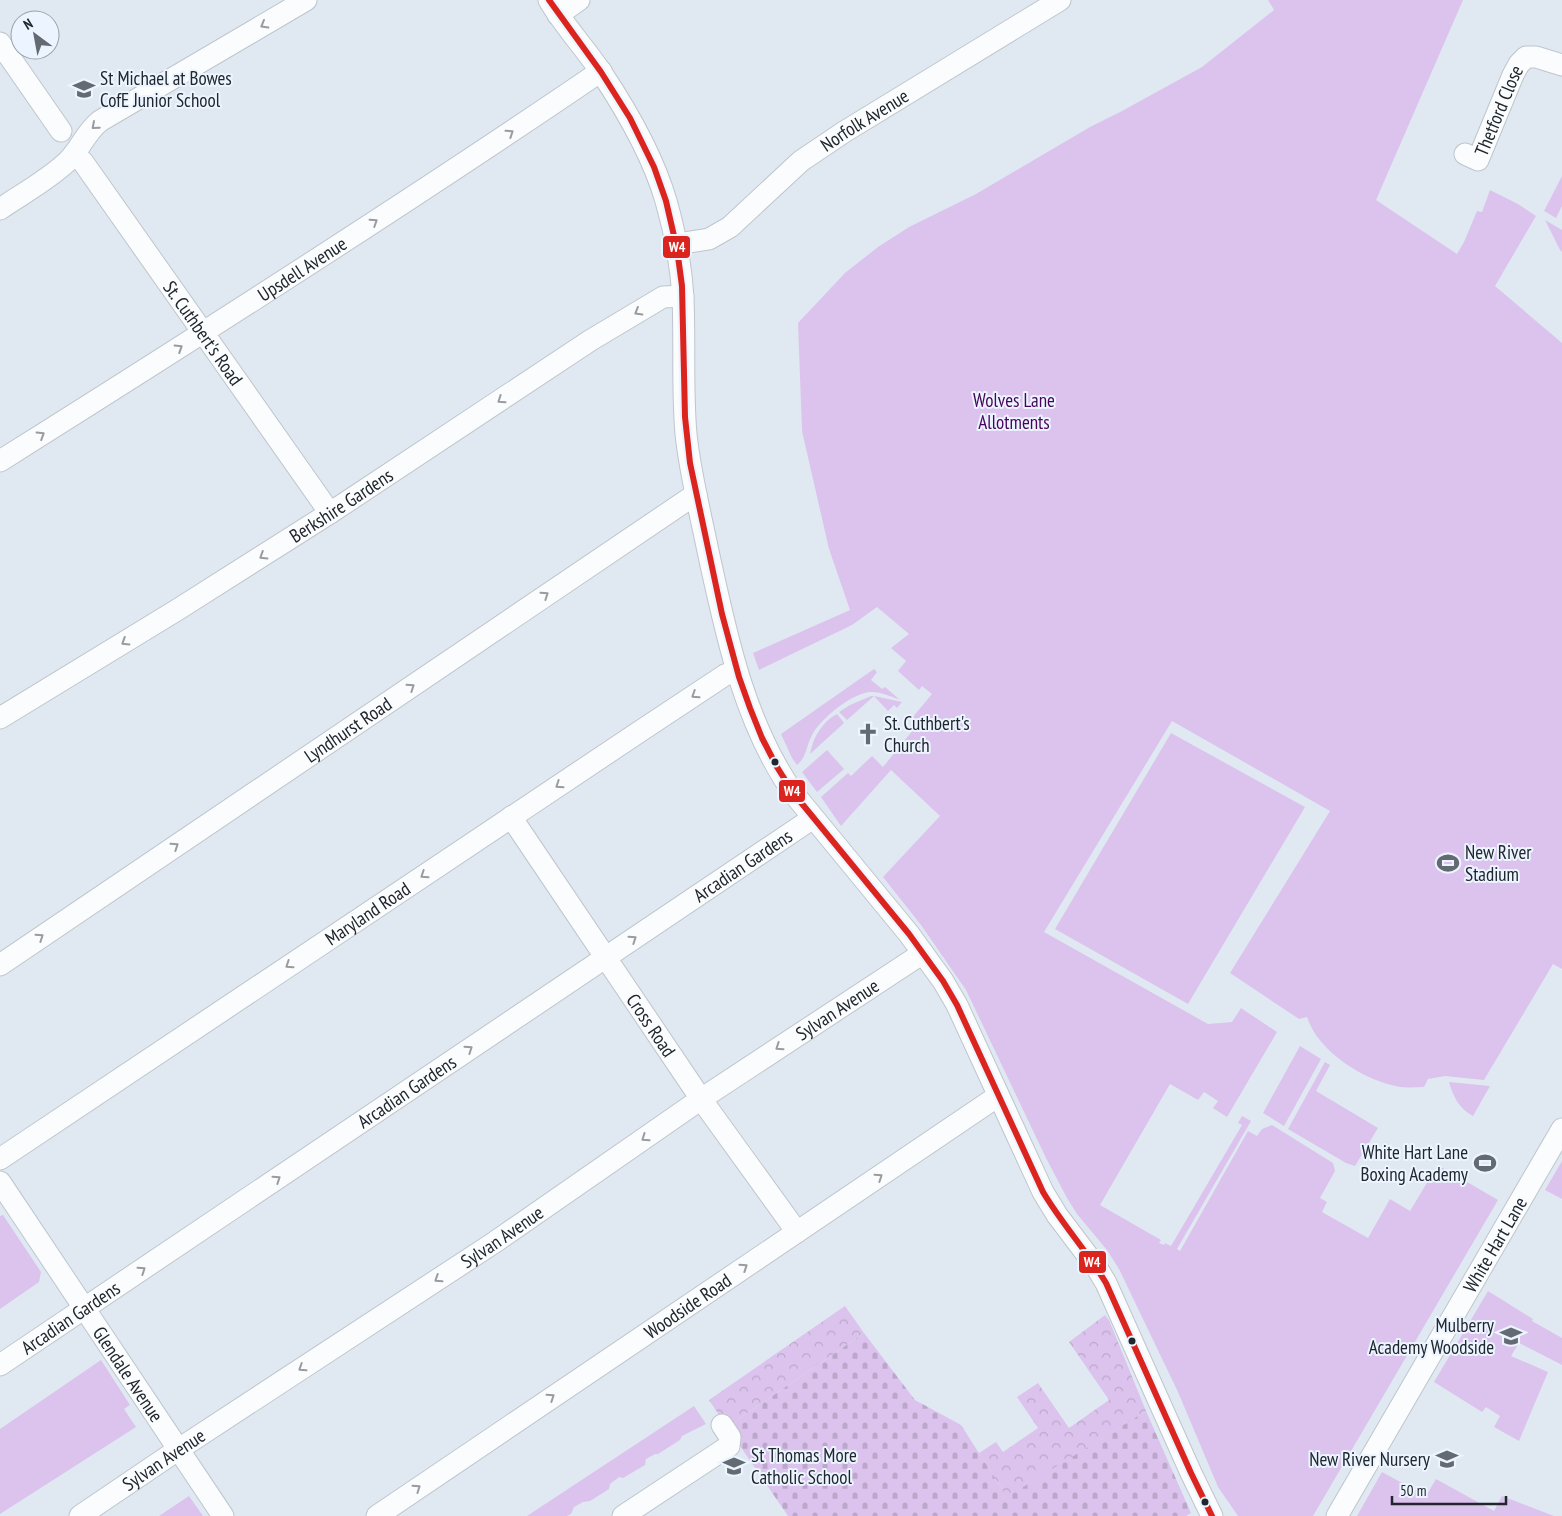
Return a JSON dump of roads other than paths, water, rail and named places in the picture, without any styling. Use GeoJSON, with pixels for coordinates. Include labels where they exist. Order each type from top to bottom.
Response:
{"type":"FeatureCollection","features":[{"type":"Feature","properties":{"kind":"street"},"geometry":{"type":"LineString","coordinates":[[0,209],[64,164],[74,154],[91,128],[100,121],[306,0]]}},
{"type":"Feature","properties":{"kind":"street"},"geometry":{"type":"LineString","coordinates":[[579,0],[554,8],[600,71],[618,100],[647,151],[666,200],[676,244],[682,296],[686,432],[696,494],[714,580],[737,671],[760,734],[768,753],[784,781],[873,888],[923,953],[957,1005],[1043,1192],[1057,1215],[1106,1283],[1212,1516]]}},
{"type":"Feature","properties":{"kind":"street","name":"Norfolk Avenue"},"geometry":{"type":"LineString","coordinates":[[676,244],[709,239],[730,227],[801,161],[850,128],[1060,0]]}},
{"type":"Feature","properties":{"kind":"street"},"geometry":{"type":"LineString","coordinates":[[0,43],[62,132]]}},
{"type":"Feature","properties":{"kind":"street","name":"Thetford Close"},"geometry":{"type":"LineString","coordinates":[[1465,154],[1478,160],[1513,75],[1519,64],[1526,57],[1536,57],[1562,65]]}},
{"type":"Feature","properties":{"kind":"street","name":"Upsdell Avenue"},"geometry":{"type":"LineString","coordinates":[[0,461],[204,332],[500,140],[600,71]]}},
{"type":"Feature","properties":{"kind":"street","name":"St. Cuthbert's Road"},"geometry":{"type":"LineString","coordinates":[[74,154],[82,162],[204,332],[330,513]]}},
{"type":"Feature","properties":{"kind":"street","name":"Berkshire Gardens"},"geometry":{"type":"LineString","coordinates":[[0,718],[177,610],[330,513],[591,340],[663,297],[682,296]]}},
{"type":"Feature","properties":{"kind":"street","name":"Lyndhurst Road"},"geometry":{"type":"LineString","coordinates":[[0,965],[696,494]]}},
{"type":"Feature","properties":{"kind":"street","name":"Maryland Road"},"geometry":{"type":"LineString","coordinates":[[0,1159],[725,675],[737,671]]}},
{"type":"Feature","properties":{"kind":"street","name":"Cross Road"},"geometry":{"type":"LineString","coordinates":[[511,817],[701,1099],[797,1232]]}},
{"type":"Feature","properties":{"kind":"street","name":"Arcadian Gardens"},"geometry":{"type":"LineString","coordinates":[[0,1366],[813,818]]}},
{"type":"Feature","properties":{"kind":"street","name":"Sylvan Avenue"},"geometry":{"type":"LineString","coordinates":[[80,1516],[495,1242],[701,1099],[923,953]]}},
{"type":"Feature","properties":{"kind":"street","name":"Woodside Road"},"geometry":{"type":"LineString","coordinates":[[377,1516],[998,1096]]}},
{"type":"Feature","properties":{"kind":"street","name":"White Hart Lane"},"geometry":{"type":"LineString","coordinates":[[1337,1516],[1562,1129]]}},
{"type":"Feature","properties":{"kind":"street","name":"Glendale Avenue"},"geometry":{"type":"LineString","coordinates":[[0,1182],[223,1516]]}},
{"type":"Feature","properties":{"kind":"street"},"geometry":{"type":"LineString","coordinates":[[623,1516],[729,1446],[730,1437],[722,1425]]}},
{"type":"Feature","properties":{"kind":"place","name":"St Michael at Bowes CofE Junior School"},"geometry":{"type":"Point","coordinates":[84,89]}},
{"type":"Feature","properties":{"kind":"place","name":"St. Cuthbert's Church"},"geometry":{"type":"Point","coordinates":[868,734]}},
{"type":"Feature","properties":{"kind":"place","name":"New River Stadium"},"geometry":{"type":"Point","coordinates":[1448,863]}},
{"type":"Feature","properties":{"kind":"place","name":"White Hart Lane Boxing Academy"},"geometry":{"type":"Point","coordinates":[1485,1163]}},
{"type":"Feature","properties":{"kind":"place","name":"Mulberry Academy Woodside"},"geometry":{"type":"Point","coordinates":[1511,1336]}},
{"type":"Feature","properties":{"kind":"place","name":"New River Nursery"},"geometry":{"type":"Point","coordinates":[1447,1459]}},
{"type":"Feature","properties":{"kind":"place","name":"St Thomas More Catholic School"},"geometry":{"type":"Point","coordinates":[734,1466]}},
{"type":"Feature","properties":{"kind":"park label","name":"Wolves Lane Allotments"},"geometry":{"type":"Point","coordinates":[1014,411]}}]}
